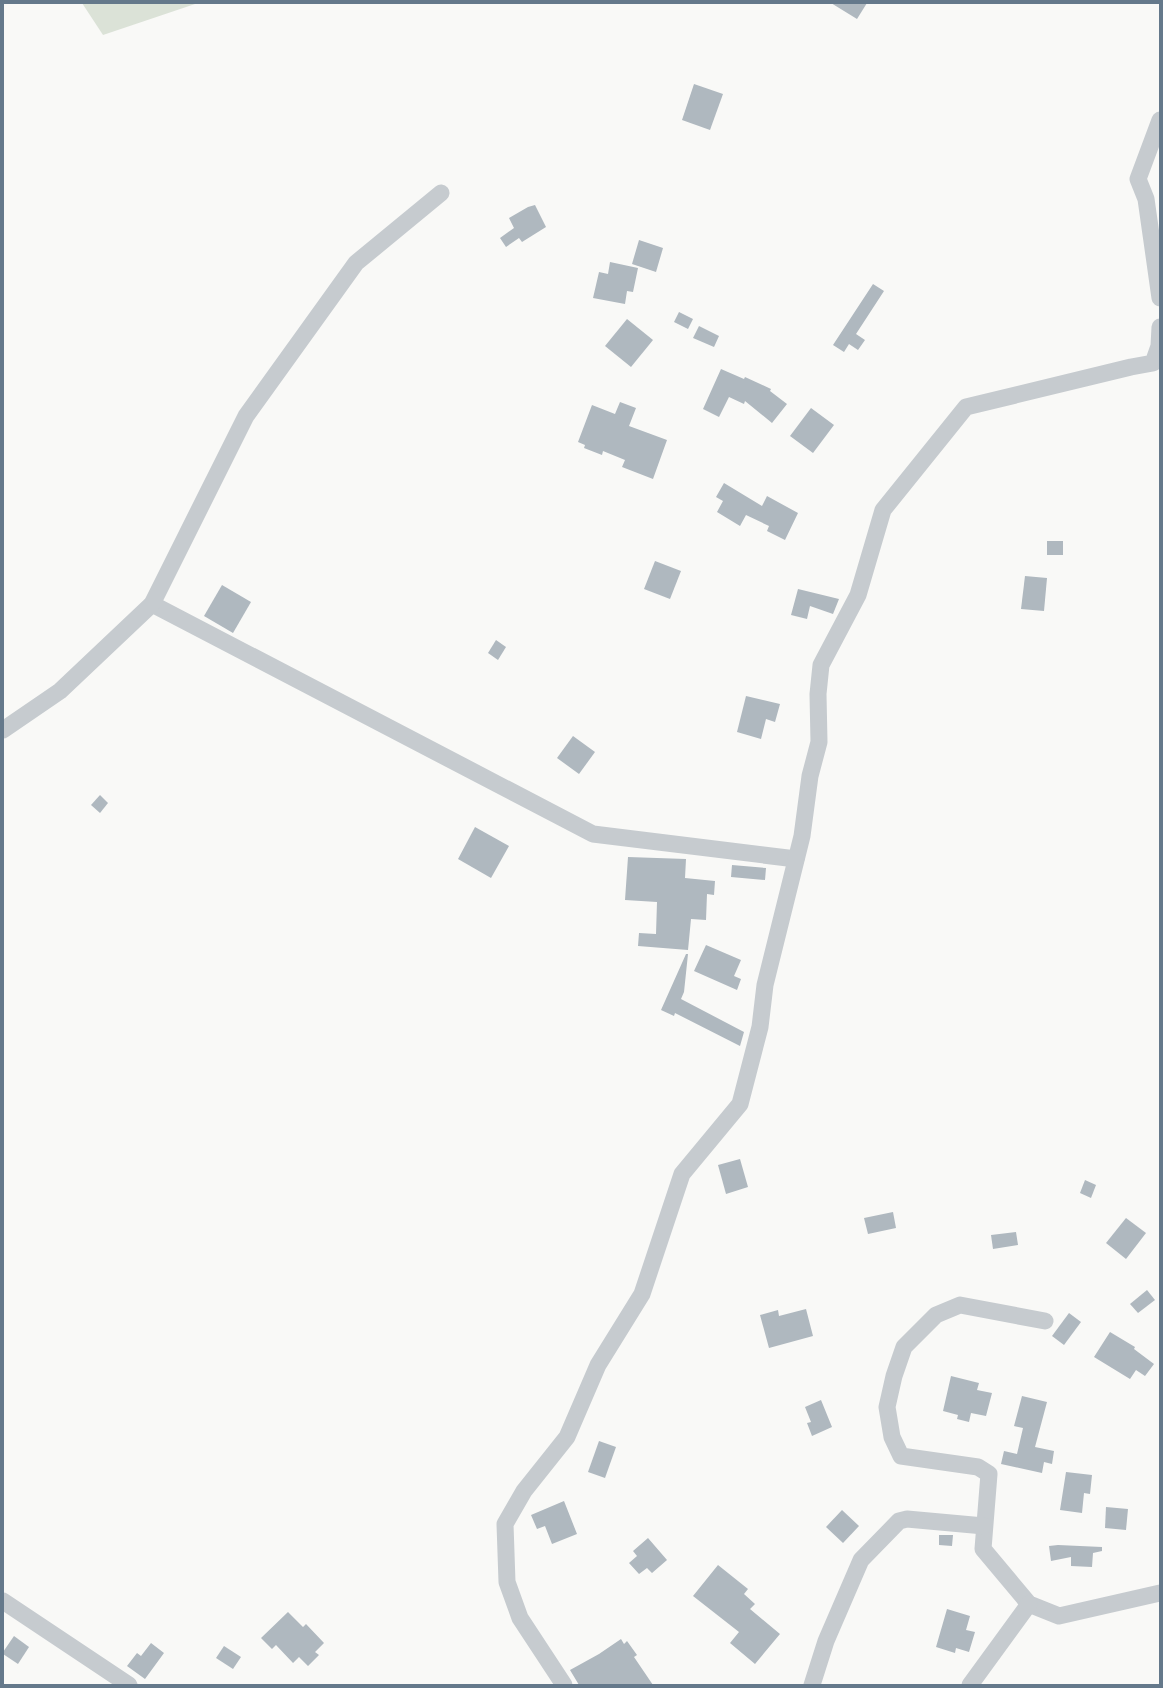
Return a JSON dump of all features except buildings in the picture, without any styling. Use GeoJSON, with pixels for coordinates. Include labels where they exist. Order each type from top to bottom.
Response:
{"type":"FeatureCollection","features":[{"type":"Feature","properties":{"kind":"street"},"geometry":{"type":"LineString","coordinates":[[1160,120],[1138,179],[1146,199],[1160,298]]}},
{"type":"Feature","properties":{"kind":"street"},"geometry":{"type":"LineString","coordinates":[[3,730],[60,691],[152,604],[246,416],[356,264],[441,193]]}},
{"type":"Feature","properties":{"kind":"street"},"geometry":{"type":"LineString","coordinates":[[564,1685],[520,1618],[507,1582],[504,1524],[524,1490],[567,1437],[598,1365],[642,1294],[682,1174],[740,1104],[760,1027],[765,986],[802,836],[810,776],[818,742],[818,694],[821,665],[858,595],[883,510],[966,407],[1131,367],[1152,364],[1159,346],[1160,327]]}},
{"type":"Feature","properties":{"kind":"street"},"geometry":{"type":"LineString","coordinates":[[152,604],[594,834],[796,860]]}},
{"type":"Feature","properties":{"kind":"street"},"geometry":{"type":"LineString","coordinates":[[1045,1321],[960,1305],[936,1315],[904,1347],[894,1376],[887,1407],[892,1437],[901,1456],[978,1467],[989,1474],[983,1550],[1029,1604],[1059,1616],[1160,1593]]}},
{"type":"Feature","properties":{"kind":"street"},"geometry":{"type":"LineString","coordinates":[[812,1685],[826,1641],[861,1560],[898,1521],[906,1519],[984,1526]]}},
{"type":"Feature","properties":{"kind":"street"},"geometry":{"type":"LineString","coordinates":[[3,1600],[128,1685]]}},
{"type":"Feature","properties":{"kind":"street"},"geometry":{"type":"LineString","coordinates":[[970,1685],[1029,1604]]}},
{"type":"Feature","properties":{"kind":"shaded area"},"geometry":{"type":"Polygon","coordinates":[[[82,3],[198,3],[103,35],[82,3]]]}}]}
